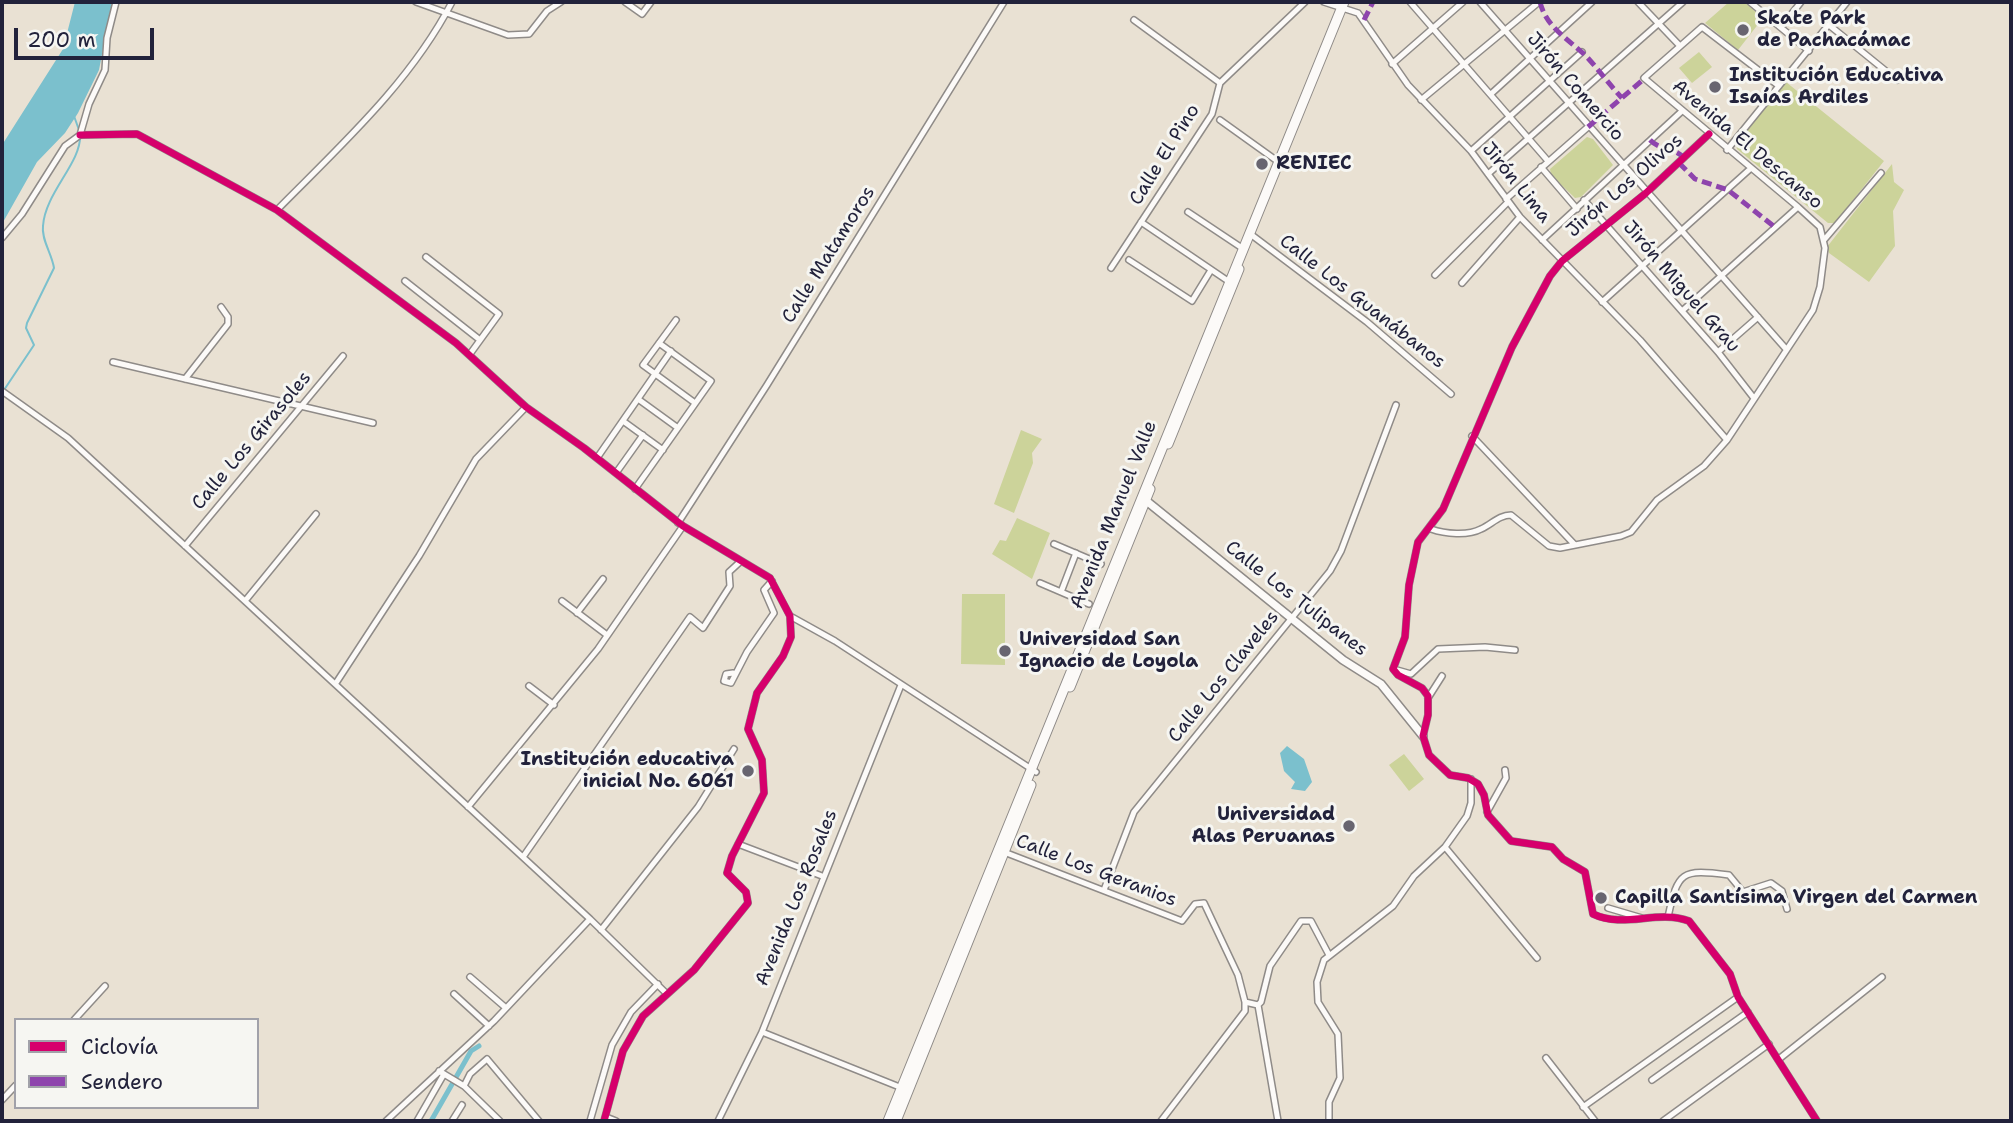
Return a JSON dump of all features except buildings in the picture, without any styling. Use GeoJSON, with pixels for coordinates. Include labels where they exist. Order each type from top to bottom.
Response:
{"type":"FeatureCollection","features":[{"type":"Feature","properties":{"kind":"main road","name":"Avenida Manuel Valle"},"geometry":{"type":"LineString","coordinates":[[888,1121],[905,1089],[1228,282],[1345,5]]}},
{"type":"Feature","properties":{"kind":"main road","name":"Avenida Manuel Valle"},"geometry":{"type":"LineString","coordinates":[[1143,499],[1253,236],[1280,162]]}},
{"type":"Feature","properties":{"kind":"main road","name":"Avenida Manuel Valle"},"geometry":{"type":"LineString","coordinates":[[896,1121],[905,1089]]}},
{"type":"Feature","properties":{"kind":"street"},"geometry":{"type":"LineString","coordinates":[[80,135],[89,104],[105,69],[106,47],[116,2]]}},
{"type":"Feature","properties":{"kind":"street"},"geometry":{"type":"LineString","coordinates":[[416,2],[508,35],[526,36],[547,11],[561,2]]}},
{"type":"Feature","properties":{"kind":"street"},"geometry":{"type":"LineString","coordinates":[[277,210],[376,109],[452,2]]}},
{"type":"Feature","properties":{"kind":"street"},"geometry":{"type":"LineString","coordinates":[[625,2],[642,14],[651,2]]}},
{"type":"Feature","properties":{"kind":"street","name":"Calle Matamoros"},"geometry":{"type":"LineString","coordinates":[[468,807],[554,705],[607,635],[680,525],[1004,2]]}},
{"type":"Feature","properties":{"kind":"street"},"geometry":{"type":"LineString","coordinates":[[1134,20],[1220,83],[1305,2]]}},
{"type":"Feature","properties":{"kind":"street"},"geometry":{"type":"LineString","coordinates":[[1324,2],[1345,5]]}},
{"type":"Feature","properties":{"kind":"street"},"geometry":{"type":"LineString","coordinates":[[1410,2],[1492,93],[1548,162]]}},
{"type":"Feature","properties":{"kind":"street"},"geometry":{"type":"LineString","coordinates":[[1392,64],[1463,2]]}},
{"type":"Feature","properties":{"kind":"street","name":"Jirón Comercio"},"geometry":{"type":"LineString","coordinates":[[1480,2],[1567,104],[1786,349]]}},
{"type":"Feature","properties":{"kind":"street"},"geometry":{"type":"LineString","coordinates":[[1421,100],[1539,2]]}},
{"type":"Feature","properties":{"kind":"street"},"geometry":{"type":"LineString","coordinates":[[1492,93],[1592,2]]}},
{"type":"Feature","properties":{"kind":"street"},"geometry":{"type":"LineString","coordinates":[[1638,2],[1680,46],[1702,26],[1779,86]]}},
{"type":"Feature","properties":{"kind":"street"},"geometry":{"type":"LineString","coordinates":[[1488,174],[1657,22],[1683,2]]}},
{"type":"Feature","properties":{"kind":"street"},"geometry":{"type":"LineString","coordinates":[[1749,2],[1809,51]]}},
{"type":"Feature","properties":{"kind":"street"},"geometry":{"type":"LineString","coordinates":[[1781,27],[1801,2]]}},
{"type":"Feature","properties":{"kind":"street"},"geometry":{"type":"LineString","coordinates":[[1727,150],[1847,2]]}},
{"type":"Feature","properties":{"kind":"street","name":"Jirón Lima"},"geometry":{"type":"LineString","coordinates":[[1345,5],[1354,9],[1362,18],[1392,64],[1421,100],[1471,151],[1520,217],[1640,340],[1727,440]]}},
{"type":"Feature","properties":{"kind":"street"},"geometry":{"type":"LineString","coordinates":[[1829,25],[1897,80]]}},
{"type":"Feature","properties":{"kind":"street","name":"Avenida El Descanso"},"geometry":{"type":"LineString","coordinates":[[1680,46],[1644,79],[1798,207],[1819,228],[1824,240]]}},
{"type":"Feature","properties":{"kind":"street"},"geometry":{"type":"LineString","coordinates":[[1471,151],[1582,52]]}},
{"type":"Feature","properties":{"kind":"street","name":"Calle El Pino"},"geometry":{"type":"LineString","coordinates":[[1111,268],[1212,114],[1220,83]]}},
{"type":"Feature","properties":{"kind":"street"},"geometry":{"type":"LineString","coordinates":[[1542,240],[1682,111]]}},
{"type":"Feature","properties":{"kind":"street"},"geometry":{"type":"LineString","coordinates":[[1220,120],[1280,162]]}},
{"type":"Feature","properties":{"kind":"street"},"geometry":{"type":"LineString","coordinates":[[1435,275],[1541,167],[1588,127]]}},
{"type":"Feature","properties":{"kind":"street"},"geometry":{"type":"LineString","coordinates":[[2,237],[22,214],[65,146],[80,135],[137,134],[277,210],[470,354],[526,407],[597,458],[680,525],[772,581],[790,616],[789,646],[760,686],[751,714],[748,730],[762,760],[764,793],[738,844],[727,873],[746,892],[748,903],[694,970],[643,1016],[623,1051],[605,1119],[616,1121]]}},
{"type":"Feature","properties":{"kind":"street","name":"Jirón Los Olivos"},"geometry":{"type":"LineString","coordinates":[[1393,664],[1405,637],[1416,549],[1443,509],[1512,346],[1550,276],[1562,261],[1646,193],[1709,134]]}},
{"type":"Feature","properties":{"kind":"street"},"geometry":{"type":"LineString","coordinates":[[1541,167],[1577,209]]}},
{"type":"Feature","properties":{"kind":"street"},"geometry":{"type":"LineString","coordinates":[[1602,302],[1750,169]]}},
{"type":"Feature","properties":{"kind":"street"},"geometry":{"type":"LineString","coordinates":[[1431,529],[1465,533],[1479,531],[1505,514],[1511,514],[1549,546],[1560,548],[1631,532],[1657,500],[1704,466],[1727,440],[1817,302],[1824,240],[1881,173]]}},
{"type":"Feature","properties":{"kind":"street","name":"Jirón Miguel Grau"},"geometry":{"type":"LineString","coordinates":[[1584,200],[1718,352],[1753,397]]}},
{"type":"Feature","properties":{"kind":"street"},"geometry":{"type":"LineString","coordinates":[[1682,312],[1798,207]]}},
{"type":"Feature","properties":{"kind":"street"},"geometry":{"type":"LineString","coordinates":[[1188,212],[1242,248]]}},
{"type":"Feature","properties":{"kind":"street"},"geometry":{"type":"LineString","coordinates":[[1462,283],[1520,217]]}},
{"type":"Feature","properties":{"kind":"street"},"geometry":{"type":"LineString","coordinates":[[1141,222],[1228,282]]}},
{"type":"Feature","properties":{"kind":"street","name":"Calle Los Guanábanos"},"geometry":{"type":"LineString","coordinates":[[1253,236],[1367,322],[1451,394]]}},
{"type":"Feature","properties":{"kind":"street"},"geometry":{"type":"LineString","coordinates":[[426,257],[499,314],[470,354]]}},
{"type":"Feature","properties":{"kind":"street"},"geometry":{"type":"LineString","coordinates":[[1129,260],[1192,301],[1211,270]]}},
{"type":"Feature","properties":{"kind":"street"},"geometry":{"type":"LineString","coordinates":[[405,281],[480,340]]}},
{"type":"Feature","properties":{"kind":"street"},"geometry":{"type":"LineString","coordinates":[[185,379],[228,324],[221,307]]}},
{"type":"Feature","properties":{"kind":"street"},"geometry":{"type":"LineString","coordinates":[[1718,352],[1758,317]]}},
{"type":"Feature","properties":{"kind":"street"},"geometry":{"type":"LineString","coordinates":[[676,320],[643,365],[695,403]]}},
{"type":"Feature","properties":{"kind":"street"},"geometry":{"type":"LineString","coordinates":[[635,489],[711,380],[659,343]]}},
{"type":"Feature","properties":{"kind":"street"},"geometry":{"type":"LineString","coordinates":[[597,458],[671,351]]}},
{"type":"Feature","properties":{"kind":"street","name":"Calle Los Girasoles"},"geometry":{"type":"LineString","coordinates":[[185,546],[343,356]]}},
{"type":"Feature","properties":{"kind":"street"},"geometry":{"type":"LineString","coordinates":[[113,362],[373,423]]}},
{"type":"Feature","properties":{"kind":"street"},"geometry":{"type":"LineString","coordinates":[[2,391],[68,438],[336,683],[667,994]]}},
{"type":"Feature","properties":{"kind":"street"},"geometry":{"type":"LineString","coordinates":[[638,399],[678,428]]}},
{"type":"Feature","properties":{"kind":"street","name":"Calle Los Claveles"},"geometry":{"type":"LineString","coordinates":[[1104,890],[1134,812],[1330,571],[1341,551],[1396,405]]}},
{"type":"Feature","properties":{"kind":"street"},"geometry":{"type":"LineString","coordinates":[[336,683],[419,556],[476,459],[526,407]]}},
{"type":"Feature","properties":{"kind":"street"},"geometry":{"type":"LineString","coordinates":[[623,421],[663,450]]}},
{"type":"Feature","properties":{"kind":"street"},"geometry":{"type":"LineString","coordinates":[[616,473],[643,435]]}},
{"type":"Feature","properties":{"kind":"street"},"geometry":{"type":"LineString","coordinates":[[1472,436],[1574,544]]}},
{"type":"Feature","properties":{"kind":"street","name":"Calle Los Tulipanes"},"geometry":{"type":"LineString","coordinates":[[1143,499],[1343,660],[1381,684],[1423,736]]}},
{"type":"Feature","properties":{"kind":"street"},"geometry":{"type":"LineString","coordinates":[[245,601],[316,513]]}},
{"type":"Feature","properties":{"kind":"street"},"geometry":{"type":"LineString","coordinates":[[1054,544],[1101,564]]}},
{"type":"Feature","properties":{"kind":"street"},"geometry":{"type":"LineString","coordinates":[[1061,592],[1076,553]]}},
{"type":"Feature","properties":{"kind":"street"},"geometry":{"type":"LineString","coordinates":[[523,857],[690,617],[703,628],[730,586],[729,572],[741,561]]}},
{"type":"Feature","properties":{"kind":"street"},"geometry":{"type":"LineString","coordinates":[[577,613],[603,579]]}},
{"type":"Feature","properties":{"kind":"street"},"geometry":{"type":"LineString","coordinates":[[733,673],[774,613],[764,590],[772,581]]}},
{"type":"Feature","properties":{"kind":"street"},"geometry":{"type":"LineString","coordinates":[[1040,583],[1089,604]]}},
{"type":"Feature","properties":{"kind":"street"},"geometry":{"type":"LineString","coordinates":[[562,601],[607,635]]}},
{"type":"Feature","properties":{"kind":"street"},"geometry":{"type":"LineString","coordinates":[[790,616],[802,620],[1033,771]]}},
{"type":"Feature","properties":{"kind":"street"},"geometry":{"type":"LineString","coordinates":[[1393,664],[1398,671],[1411,674],[1438,649],[1485,647],[1515,650]]}},
{"type":"Feature","properties":{"kind":"street"},"geometry":{"type":"LineString","coordinates":[[1393,664],[1395,673],[1422,688],[1428,698]]}},
{"type":"Feature","properties":{"kind":"street"},"geometry":{"type":"LineString","coordinates":[[1442,676],[1428,698],[1423,736],[1429,755],[1447,773],[1471,779],[1484,795],[1487,812],[1511,841],[1552,847],[1563,859],[1585,872],[1590,908],[1594,915],[1631,921],[1668,917],[1689,921],[1730,974],[1738,997],[1817,1121]]}},
{"type":"Feature","properties":{"kind":"street","name":"Avenida Los Rosales"},"geometry":{"type":"LineString","coordinates":[[718,1121],[762,1032],[822,876],[901,685]]}},
{"type":"Feature","properties":{"kind":"street"},"geometry":{"type":"LineString","coordinates":[[529,686],[554,705]]}},
{"type":"Feature","properties":{"kind":"street"},"geometry":{"type":"LineString","coordinates":[[601,930],[698,807],[734,749]]}},
{"type":"Feature","properties":{"kind":"street"},"geometry":{"type":"LineString","coordinates":[[1487,812],[1506,778],[1504,770]]}},
{"type":"Feature","properties":{"kind":"street"},"geometry":{"type":"LineString","coordinates":[[1329,1121],[1329,1102],[1340,1078],[1338,1034],[1322,1014],[1317,992],[1320,968],[1329,955],[1394,905],[1414,876],[1445,847],[1467,816],[1471,803],[1471,779]]}},
{"type":"Feature","properties":{"kind":"street"},"geometry":{"type":"LineString","coordinates":[[738,844],[822,876]]}},
{"type":"Feature","properties":{"kind":"street"},"geometry":{"type":"LineString","coordinates":[[1445,847],[1538,958]]}},
{"type":"Feature","properties":{"kind":"street","name":"Calle Los Geranios"},"geometry":{"type":"LineString","coordinates":[[1001,851],[1182,921],[1195,904],[1200,902],[1206,906],[1238,975],[1245,1002]]}},
{"type":"Feature","properties":{"kind":"street"},"geometry":{"type":"LineString","coordinates":[[1668,917],[1675,886],[1681,878],[1689,874],[1729,875],[1740,889],[1747,892],[1765,882],[1771,883],[1782,891],[1787,909]]}},
{"type":"Feature","properties":{"kind":"street"},"geometry":{"type":"LineString","coordinates":[[1608,908],[1642,918]]}},
{"type":"Feature","properties":{"kind":"street"},"geometry":{"type":"LineString","coordinates":[[391,1120],[489,1026],[590,919]]}},
{"type":"Feature","properties":{"kind":"street"},"geometry":{"type":"LineString","coordinates":[[1278,1121],[1258,1005],[1270,966],[1301,921],[1311,921],[1329,955]]}},
{"type":"Feature","properties":{"kind":"street"},"geometry":{"type":"LineString","coordinates":[[470,977],[506,1008]]}},
{"type":"Feature","properties":{"kind":"street"},"geometry":{"type":"LineString","coordinates":[[1779,1059],[1882,977]]}},
{"type":"Feature","properties":{"kind":"street"},"geometry":{"type":"LineString","coordinates":[[590,1121],[612,1045],[631,1013],[658,984]]}},
{"type":"Feature","properties":{"kind":"street"},"geometry":{"type":"LineString","coordinates":[[76,1018],[105,986]]}},
{"type":"Feature","properties":{"kind":"street"},"geometry":{"type":"LineString","coordinates":[[454,994],[489,1026]]}},
{"type":"Feature","properties":{"kind":"street"},"geometry":{"type":"LineString","coordinates":[[1583,1107],[1738,997]]}},
{"type":"Feature","properties":{"kind":"street"},"geometry":{"type":"LineString","coordinates":[[1161,1121],[1245,1011],[1245,1002],[1258,1005]]}},
{"type":"Feature","properties":{"kind":"street"},"geometry":{"type":"LineString","coordinates":[[1652,1080],[1748,1012]]}},
{"type":"Feature","properties":{"kind":"street"},"geometry":{"type":"LineString","coordinates":[[762,1032],[905,1089]]}},
{"type":"Feature","properties":{"kind":"street"},"geometry":{"type":"LineString","coordinates":[[1662,1121],[1769,1044]]}},
{"type":"Feature","properties":{"kind":"street"},"geometry":{"type":"LineString","coordinates":[[1546,1058],[1595,1121]]}},
{"type":"Feature","properties":{"kind":"street"},"geometry":{"type":"LineString","coordinates":[[464,1086],[470,1074],[487,1059],[539,1121]]}},
{"type":"Feature","properties":{"kind":"street"},"geometry":{"type":"LineString","coordinates":[[442,1072],[464,1086],[500,1121]]}},
{"type":"Feature","properties":{"kind":"street"},"geometry":{"type":"LineString","coordinates":[[416,1121],[442,1072]]}},
{"type":"Feature","properties":{"kind":"street"},"geometry":{"type":"LineString","coordinates":[[2,1100],[14,1087]]}},
{"type":"Feature","properties":{"kind":"street"},"geometry":{"type":"LineString","coordinates":[[452,1121],[462,1105]]}},
{"type":"Feature","properties":{"kind":"green space"},"geometry":{"type":"Polygon","coordinates":[[[1729,2],[1744,2],[1763,18],[1738,50],[1705,23],[1729,2]]]}},
{"type":"Feature","properties":{"kind":"green space"},"geometry":{"type":"Polygon","coordinates":[[[1699,52],[1712,67],[1692,83],[1679,68],[1699,52]]]}},
{"type":"Feature","properties":{"kind":"green space"},"geometry":{"type":"Polygon","coordinates":[[[1786,82],[1884,161],[1835,223],[1828,223],[1737,149],[1736,143],[1786,82]]]}},
{"type":"Feature","properties":{"kind":"green space"},"geometry":{"type":"Polygon","coordinates":[[[1587,137],[1593,139],[1613,165],[1581,197],[1575,198],[1551,175],[1550,169],[1587,137]]]}},
{"type":"Feature","properties":{"kind":"green space"},"geometry":{"type":"Polygon","coordinates":[[[1892,164],[1894,182],[1904,190],[1893,211],[1895,246],[1869,282],[1829,253],[1827,247],[1892,164]]]}},
{"type":"Feature","properties":{"kind":"green space"},"geometry":{"type":"Polygon","coordinates":[[[1021,430],[1042,439],[1032,453],[1033,463],[1014,513],[994,504],[1021,430]]]}},
{"type":"Feature","properties":{"kind":"green space"},"geometry":{"type":"Polygon","coordinates":[[[1017,518],[1050,533],[1032,579],[992,554],[1000,540],[1006,541],[1017,518]]]}},
{"type":"Feature","properties":{"kind":"green space"},"geometry":{"type":"Polygon","coordinates":[[[962,594],[1005,594],[1005,665],[961,664],[962,594]]]}},
{"type":"Feature","properties":{"kind":"green space"},"geometry":{"type":"Polygon","coordinates":[[[1404,754],[1424,779],[1409,791],[1389,765],[1404,754]]]}},
{"type":"Feature","properties":{"kind":"water"},"geometry":{"type":"Polygon","coordinates":[[[75,2],[112,2],[99,70],[78,113],[65,133],[37,162],[2,224],[2,145],[63,49],[75,2]]]}},
{"type":"Feature","properties":{"kind":"water"},"geometry":{"type":"Polygon","coordinates":[[[1287,746],[1304,759],[1312,782],[1305,791],[1291,789],[1295,782],[1284,771],[1280,753],[1287,746]]]}},
{"type":"Feature","properties":{"kind":"waterway"},"geometry":{"type":"LineString","coordinates":[[74,116],[79,130]]}},
{"type":"Feature","properties":{"kind":"waterway"},"geometry":{"type":"LineString","coordinates":[[4,390],[34,345],[26,328],[27,323],[54,268],[44,236],[45,214],[75,157],[80,136]]}},
{"type":"Feature","properties":{"kind":"waterway"},"geometry":{"type":"LineString","coordinates":[[431,1121],[471,1051],[479,1046]]}},
{"type":"Feature","properties":{"kind":"marked path"},"geometry":{"type":"LineString","coordinates":[[1364,20],[1373,2]]}},
{"type":"Feature","properties":{"kind":"marked path"},"geometry":{"type":"LineString","coordinates":[[1540,2],[1552,26],[1586,56],[1622,98]]}},
{"type":"Feature","properties":{"kind":"marked path"},"geometry":{"type":"LineString","coordinates":[[1588,127],[1644,79]]}},
{"type":"Feature","properties":{"kind":"marked path"},"geometry":{"type":"LineString","coordinates":[[1650,140],[1684,158]]}},
{"type":"Feature","properties":{"kind":"marked path"},"geometry":{"type":"LineString","coordinates":[[1679,163],[1695,179],[1728,190],[1776,228]]}},
{"type":"Feature","properties":{"kind":"cycle path"},"geometry":{"type":"LineString","coordinates":[[80,135],[137,134],[277,210],[456,343],[526,407],[584,448],[683,526],[770,578],[790,616],[791,637],[783,656],[757,693],[748,729],[762,760],[764,793],[732,856],[727,873],[746,892],[748,903],[694,970],[643,1016],[623,1051],[604,1121]]}},
{"type":"Feature","properties":{"kind":"cycle path"},"geometry":{"type":"LineString","coordinates":[[1709,134],[1646,193],[1562,261],[1550,276],[1512,347],[1443,509],[1418,542],[1409,585],[1405,637],[1393,669],[1398,675],[1422,688],[1428,696],[1428,715],[1423,736],[1429,755],[1450,775],[1468,778],[1478,784],[1484,795],[1488,815],[1511,841],[1552,847],[1563,859],[1585,872],[1593,914],[1617,920],[1665,917],[1689,921],[1730,974],[1738,997],[1817,1121]]}},
{"type":"Feature","properties":{"kind":"place","name":"Skate Park de Pachacámac"},"geometry":{"type":"Point","coordinates":[1743,30]}},
{"type":"Feature","properties":{"kind":"place","name":"Institución Educativa Isaías Ardiles"},"geometry":{"type":"Point","coordinates":[1715,87]}},
{"type":"Feature","properties":{"kind":"place","name":"RENIEC"},"geometry":{"type":"Point","coordinates":[1262,164]}},
{"type":"Feature","properties":{"kind":"place","name":"Universidad San Ignacio de Loyola"},"geometry":{"type":"Point","coordinates":[1005,651]}},
{"type":"Feature","properties":{"kind":"place","name":"Institución educativa inicial No. 6061"},"geometry":{"type":"Point","coordinates":[748,771]}},
{"type":"Feature","properties":{"kind":"place","name":"Universidad Alas Peruanas"},"geometry":{"type":"Point","coordinates":[1349,826]}},
{"type":"Feature","properties":{"kind":"place","name":"Capilla Santísima Virgen del Carmen"},"geometry":{"type":"Point","coordinates":[1601,898]}}]}
